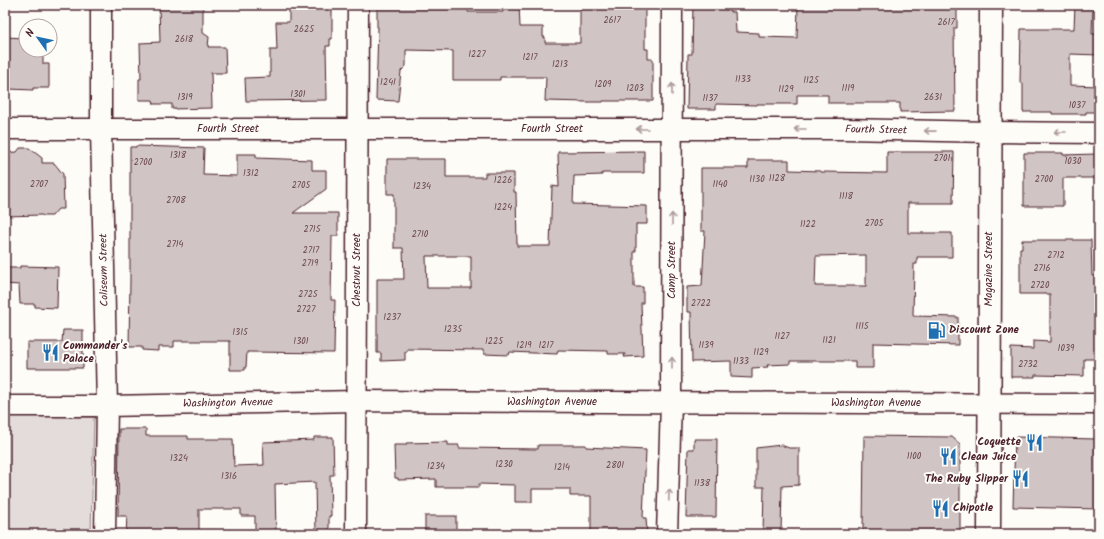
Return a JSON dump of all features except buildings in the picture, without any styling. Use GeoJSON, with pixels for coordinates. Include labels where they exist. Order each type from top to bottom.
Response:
{"type":"FeatureCollection","features":[{"type":"Feature","properties":{"kind":"street","name":"Coliseum Street"},"geometry":{"type":"LineString","coordinates":[[102,5],[101,129],[107,406],[105,534]]}},
{"type":"Feature","properties":{"kind":"street","name":"Chestnut Street"},"geometry":{"type":"LineString","coordinates":[[356,534],[358,5]]}},
{"type":"Feature","properties":{"kind":"street","name":"Camp Street"},"geometry":{"type":"LineString","coordinates":[[667,534],[672,402],[672,5]]}},
{"type":"Feature","properties":{"kind":"street","name":"Magazine Street"},"geometry":{"type":"LineString","coordinates":[[989,534],[991,5]]}},
{"type":"Feature","properties":{"kind":"street","name":"Fourth Street"},"geometry":{"type":"LineString","coordinates":[[5,129],[845,129],[1099,133]]}},
{"type":"Feature","properties":{"kind":"street","name":"Washington Avenue"},"geometry":{"type":"LineString","coordinates":[[5,406],[107,406],[357,401],[1099,404]]}},
{"type":"Feature","properties":{"kind":"shaded area"},"geometry":{"type":"Polygon","coordinates":[[[5,416],[94,417],[91,534],[5,534],[5,416]]]}},
{"type":"Feature","properties":{"kind":"place","name":"Discount Zone"},"geometry":{"type":"Point","coordinates":[936,330]}},
{"type":"Feature","properties":{"kind":"place","name":"Commander's Palace"},"geometry":{"type":"Point","coordinates":[50,352]}},
{"type":"Feature","properties":{"kind":"place","name":"Coquette"},"geometry":{"type":"Point","coordinates":[1034,442]}},
{"type":"Feature","properties":{"kind":"place","name":"Clean Juice"},"geometry":{"type":"Point","coordinates":[948,457]}},
{"type":"Feature","properties":{"kind":"place","name":"The Ruby Slipper"},"geometry":{"type":"Point","coordinates":[1021,479]}},
{"type":"Feature","properties":{"kind":"place","name":"Chipotle"},"geometry":{"type":"Point","coordinates":[940,508]}}]}
